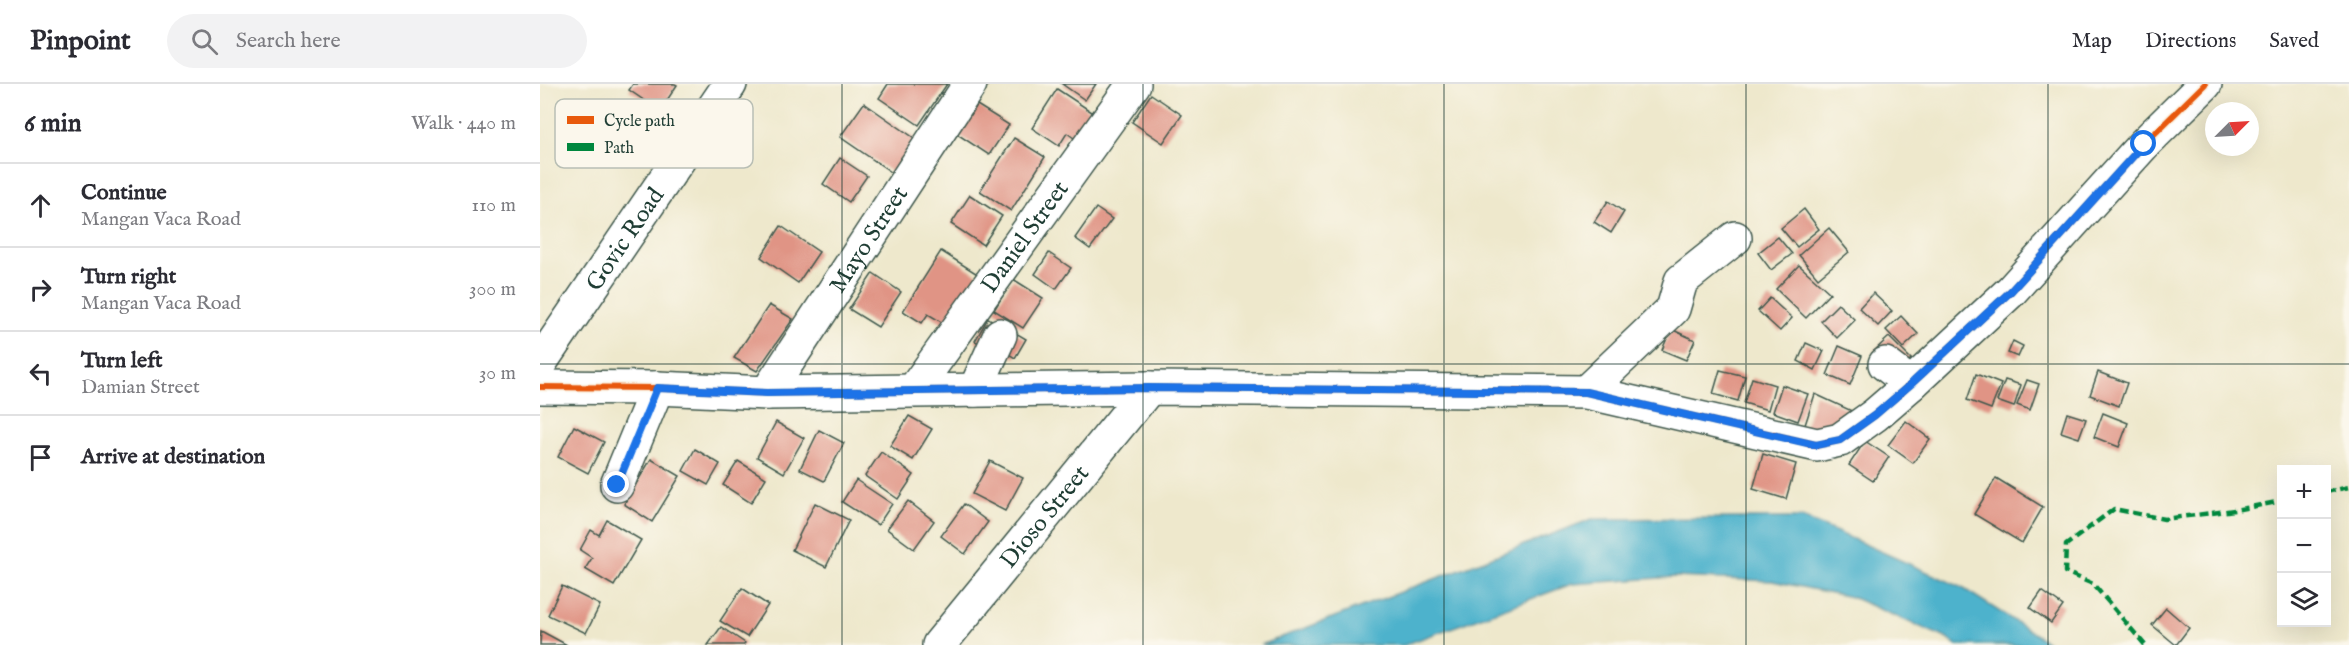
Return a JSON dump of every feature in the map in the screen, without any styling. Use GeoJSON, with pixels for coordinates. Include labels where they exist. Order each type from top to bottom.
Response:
{"type":"FeatureCollection","features":[{"type":"Feature","properties":{"kind":"street","name":"Govic Road"},"geometry":{"type":"LineString","coordinates":[[720,99],[730,84]]}},
{"type":"Feature","properties":{"kind":"street","name":"Mayo Street"},"geometry":{"type":"LineString","coordinates":[[767,393],[970,84]]}},
{"type":"Feature","properties":{"kind":"street","name":"Daniel Street"},"geometry":{"type":"LineString","coordinates":[[914,390],[1134,84]]}},
{"type":"Feature","properties":{"kind":"street"},"geometry":{"type":"LineString","coordinates":[[540,387],[657,388],[767,393],[1149,388],[1586,392],[1816,445],[1840,440],[1875,415],[1911,384],[2011,291],[2144,144],[2205,84]]}},
{"type":"Feature","properties":{"kind":"street","name":"Govic Road"},"geometry":{"type":"LineString","coordinates":[[540,363],[673,168]]}},
{"type":"Feature","properties":{"kind":"street"},"geometry":{"type":"LineString","coordinates":[[1586,392],[1673,309],[1681,281],[1735,238]]}},
{"type":"Feature","properties":{"kind":"street"},"geometry":{"type":"LineString","coordinates":[[975,390],[1000,334]]}},
{"type":"Feature","properties":{"kind":"street"},"geometry":{"type":"LineString","coordinates":[[1885,364],[1911,384]]}},
{"type":"Feature","properties":{"kind":"street"},"geometry":{"type":"LineString","coordinates":[[617,485],[657,388]]}},
{"type":"Feature","properties":{"kind":"street","name":"Dioso Street"},"geometry":{"type":"LineString","coordinates":[[939,645],[1149,388]]}},
{"type":"Feature","properties":{"kind":"water"},"geometry":{"type":"Polygon","coordinates":[[[1803,518],[1961,587],[2052,645],[1957,645],[1944,637],[1851,597],[1772,581],[1674,577],[1572,584],[1404,645],[1261,645],[1592,519],[1803,518]]]}},
{"type":"Feature","properties":{"kind":"building"},"geometry":{"type":"Polygon","coordinates":[[[633,84],[677,85],[668,99],[642,99],[629,90],[633,84]]]}},
{"type":"Feature","properties":{"kind":"building"},"geometry":{"type":"Polygon","coordinates":[[[888,84],[947,84],[919,125],[879,98],[888,84]]]}},
{"type":"Feature","properties":{"kind":"building"},"geometry":{"type":"Polygon","coordinates":[[[1062,84],[1096,84],[1085,100],[1062,84]]]}},
{"type":"Feature","properties":{"kind":"building"},"geometry":{"type":"Polygon","coordinates":[[[1057,89],[1095,114],[1078,141],[1067,133],[1059,146],[1032,128],[1057,89]]]}},
{"type":"Feature","properties":{"kind":"building"},"geometry":{"type":"Polygon","coordinates":[[[1151,94],[1182,115],[1163,143],[1132,122],[1151,94]]]}},
{"type":"Feature","properties":{"kind":"building"},"geometry":{"type":"Polygon","coordinates":[[[864,103],[917,140],[894,174],[840,137],[864,103]]]}},
{"type":"Feature","properties":{"kind":"building"},"geometry":{"type":"Polygon","coordinates":[[[977,105],[1009,125],[989,155],[954,132],[966,112],[971,115],[977,105]]]}},
{"type":"Feature","properties":{"kind":"building"},"geometry":{"type":"Polygon","coordinates":[[[1014,138],[1045,157],[1011,211],[980,191],[1014,138]]]}},
{"type":"Feature","properties":{"kind":"building"},"geometry":{"type":"Polygon","coordinates":[[[840,158],[867,176],[849,202],[823,184],[840,158]]]}},
{"type":"Feature","properties":{"kind":"building"},"geometry":{"type":"Polygon","coordinates":[[[970,195],[1002,216],[983,245],[951,224],[970,195]]]}},
{"type":"Feature","properties":{"kind":"building"},"geometry":{"type":"Polygon","coordinates":[[[1608,201],[1624,212],[1611,233],[1594,222],[1608,201]]]}},
{"type":"Feature","properties":{"kind":"building"},"geometry":{"type":"Polygon","coordinates":[[[1096,208],[1112,219],[1090,249],[1075,238],[1096,208]]]}},
{"type":"Feature","properties":{"kind":"building"},"geometry":{"type":"Polygon","coordinates":[[[1804,209],[1819,229],[1797,247],[1781,228],[1804,209]]]}},
{"type":"Feature","properties":{"kind":"building"},"geometry":{"type":"Polygon","coordinates":[[[781,226],[819,252],[798,283],[761,257],[781,226]]]}},
{"type":"Feature","properties":{"kind":"building"},"geometry":{"type":"Polygon","coordinates":[[[1829,228],[1849,252],[1818,278],[1799,255],[1829,228]]]}},
{"type":"Feature","properties":{"kind":"building"},"geometry":{"type":"Polygon","coordinates":[[[1778,237],[1792,254],[1771,270],[1758,253],[1778,237]]]}},
{"type":"Feature","properties":{"kind":"building"},"geometry":{"type":"Polygon","coordinates":[[[941,251],[979,275],[948,326],[928,314],[922,323],[903,311],[941,251]]]}},
{"type":"Feature","properties":{"kind":"building"},"geometry":{"type":"Polygon","coordinates":[[[1049,253],[1071,268],[1056,289],[1035,274],[1049,253]]]}},
{"type":"Feature","properties":{"kind":"building"},"geometry":{"type":"Polygon","coordinates":[[[1799,265],[1830,293],[1806,318],[1776,289],[1799,265]]]}},
{"type":"Feature","properties":{"kind":"building"},"geometry":{"type":"Polygon","coordinates":[[[873,273],[901,292],[878,327],[849,309],[873,273]]]}},
{"type":"Feature","properties":{"kind":"building"},"geometry":{"type":"Polygon","coordinates":[[[1013,279],[1043,298],[1023,328],[994,310],[1013,279]]]}},
{"type":"Feature","properties":{"kind":"building"},"geometry":{"type":"Polygon","coordinates":[[[1873,293],[1892,311],[1878,326],[1859,308],[1873,293]]]}},
{"type":"Feature","properties":{"kind":"building"},"geometry":{"type":"Polygon","coordinates":[[[1770,298],[1792,318],[1780,331],[1758,311],[1770,298]]]}},
{"type":"Feature","properties":{"kind":"building"},"geometry":{"type":"Polygon","coordinates":[[[1838,304],[1855,320],[1837,338],[1821,321],[1838,304]]]}},
{"type":"Feature","properties":{"kind":"building"},"geometry":{"type":"Polygon","coordinates":[[[769,305],[793,319],[757,371],[734,358],[769,305]]]}},
{"type":"Feature","properties":{"kind":"building"},"geometry":{"type":"Polygon","coordinates":[[[1901,316],[1918,334],[1903,348],[1886,330],[1901,316]]]}},
{"type":"Feature","properties":{"kind":"building"},"geometry":{"type":"Polygon","coordinates":[[[988,318],[1006,328],[993,351],[975,341],[988,318]]]}},
{"type":"Feature","properties":{"kind":"building"},"geometry":{"type":"Polygon","coordinates":[[[1009,329],[1026,339],[1015,358],[999,348],[1009,329]]]}},
{"type":"Feature","properties":{"kind":"building"},"geometry":{"type":"Polygon","coordinates":[[[1671,329],[1695,340],[1686,360],[1662,350],[1671,329]]]}},
{"type":"Feature","properties":{"kind":"building"},"geometry":{"type":"Polygon","coordinates":[[[1889,337],[1911,359],[1896,374],[1874,351],[1889,337]]]}},
{"type":"Feature","properties":{"kind":"building"},"geometry":{"type":"Polygon","coordinates":[[[2013,341],[2023,346],[2018,357],[2008,353],[2013,341]]]}},
{"type":"Feature","properties":{"kind":"building"},"geometry":{"type":"Polygon","coordinates":[[[1806,343],[1824,351],[1815,370],[1798,361],[1806,343]]]}},
{"type":"Feature","properties":{"kind":"building"},"geometry":{"type":"Polygon","coordinates":[[[1839,346],[1862,356],[1850,385],[1827,375],[1839,346]]]}},
{"type":"Feature","properties":{"kind":"building"},"geometry":{"type":"Polygon","coordinates":[[[1720,370],[1745,376],[1738,401],[1713,394],[1720,370]]]}},
{"type":"Feature","properties":{"kind":"building"},"geometry":{"type":"Polygon","coordinates":[[[2098,372],[2127,383],[2119,406],[2090,395],[2098,372]]]}},
{"type":"Feature","properties":{"kind":"building"},"geometry":{"type":"Polygon","coordinates":[[[1976,374],[2001,384],[1991,409],[1967,400],[1976,374]]]}},
{"type":"Feature","properties":{"kind":"building"},"geometry":{"type":"Polygon","coordinates":[[[1752,378],[1775,385],[1768,410],[1744,403],[1752,378]]]}},
{"type":"Feature","properties":{"kind":"building"},"geometry":{"type":"Polygon","coordinates":[[[2005,380],[2021,385],[2014,407],[1997,401],[2005,380]]]}},
{"type":"Feature","properties":{"kind":"building"},"geometry":{"type":"Polygon","coordinates":[[[2027,380],[2039,384],[2030,410],[2017,405],[2027,380]]]}},
{"type":"Feature","properties":{"kind":"building"},"geometry":{"type":"Polygon","coordinates":[[[1782,385],[1808,394],[1798,421],[1773,412],[1782,385]]]}},
{"type":"Feature","properties":{"kind":"building"},"geometry":{"type":"Polygon","coordinates":[[[1815,394],[1854,412],[1833,425],[1813,430],[1804,428],[1815,394]]]}},
{"type":"Feature","properties":{"kind":"building"},"geometry":{"type":"Polygon","coordinates":[[[2067,413],[2086,419],[2079,438],[2061,432],[2067,413]]]}},
{"type":"Feature","properties":{"kind":"building"},"geometry":{"type":"Polygon","coordinates":[[[2103,413],[2128,423],[2119,447],[2094,437],[2103,413]]]}},
{"type":"Feature","properties":{"kind":"building"},"geometry":{"type":"Polygon","coordinates":[[[909,416],[932,429],[913,460],[890,446],[909,416]]]}},
{"type":"Feature","properties":{"kind":"building"},"geometry":{"type":"Polygon","coordinates":[[[1906,421],[1930,439],[1913,463],[1888,445],[1906,421]]]}},
{"type":"Feature","properties":{"kind":"building"},"geometry":{"type":"Polygon","coordinates":[[[776,422],[804,438],[784,473],[757,457],[776,422]]]}},
{"type":"Feature","properties":{"kind":"building"},"geometry":{"type":"Polygon","coordinates":[[[574,426],[604,442],[588,473],[558,457],[574,426]]]}},
{"type":"Feature","properties":{"kind":"building"},"geometry":{"type":"Polygon","coordinates":[[[819,430],[844,443],[824,481],[800,469],[819,430]]]}},
{"type":"Feature","properties":{"kind":"building"},"geometry":{"type":"Polygon","coordinates":[[[1865,441],[1889,457],[1873,481],[1849,465],[1865,441]]]}},
{"type":"Feature","properties":{"kind":"building"},"geometry":{"type":"Polygon","coordinates":[[[695,449],[720,464],[708,485],[683,471],[695,449]]]}},
{"type":"Feature","properties":{"kind":"building"},"geometry":{"type":"Polygon","coordinates":[[[881,452],[914,475],[898,499],[865,476],[881,452]]]}},
{"type":"Feature","properties":{"kind":"building"},"geometry":{"type":"Polygon","coordinates":[[[1763,454],[1796,464],[1786,499],[1753,489],[1763,454]]]}},
{"type":"Feature","properties":{"kind":"building"},"geometry":{"type":"Polygon","coordinates":[[[651,459],[680,476],[652,522],[624,504],[651,459]]]}},
{"type":"Feature","properties":{"kind":"building"},"geometry":{"type":"Polygon","coordinates":[[[738,461],[766,478],[751,503],[723,485],[738,461]]]}},
{"type":"Feature","properties":{"kind":"building"},"geometry":{"type":"Polygon","coordinates":[[[990,461],[1023,478],[1005,511],[972,494],[990,461]]]}},
{"type":"Feature","properties":{"kind":"building"},"geometry":{"type":"Polygon","coordinates":[[[1996,478],[2043,507],[2022,543],[1974,514],[1996,478]]]}},
{"type":"Feature","properties":{"kind":"building"},"geometry":{"type":"Polygon","coordinates":[[[856,480],[892,504],[878,525],[842,502],[856,480]]]}},
{"type":"Feature","properties":{"kind":"building"},"geometry":{"type":"Polygon","coordinates":[[[908,501],[934,521],[914,549],[887,529],[908,501]]]}},
{"type":"Feature","properties":{"kind":"building"},"geometry":{"type":"Polygon","coordinates":[[[815,503],[849,520],[826,567],[792,550],[815,503]]]}},
{"type":"Feature","properties":{"kind":"building"},"geometry":{"type":"Polygon","coordinates":[[[964,504],[988,522],[965,554],[941,536],[964,504]]]}},
{"type":"Feature","properties":{"kind":"building"},"geometry":{"type":"Polygon","coordinates":[[[607,520],[641,540],[614,586],[585,569],[592,558],[580,550],[591,530],[599,535],[607,520]]]}},
{"type":"Feature","properties":{"kind":"building"},"geometry":{"type":"Polygon","coordinates":[[[562,586],[600,605],[586,633],[548,615],[562,586]]]}},
{"type":"Feature","properties":{"kind":"building"},"geometry":{"type":"Polygon","coordinates":[[[742,588],[768,605],[747,637],[720,621],[742,588]]]}},
{"type":"Feature","properties":{"kind":"building"},"geometry":{"type":"Polygon","coordinates":[[[2042,591],[2063,606],[2051,623],[2030,608],[2042,591]]]}},
{"type":"Feature","properties":{"kind":"building"},"geometry":{"type":"Polygon","coordinates":[[[2166,608],[2189,628],[2176,645],[2152,625],[2166,608]]]}},
{"type":"Feature","properties":{"kind":"building"},"geometry":{"type":"Polygon","coordinates":[[[721,627],[745,643],[744,645],[708,645],[721,627]]]}},
{"type":"Feature","properties":{"kind":"building"},"geometry":{"type":"Polygon","coordinates":[[[541,631],[567,645],[540,645],[541,631]]]}},
{"type":"Feature","properties":{"kind":"marked path"},"geometry":{"type":"LineString","coordinates":[[2331,491],[2349,487]]}},
{"type":"Feature","properties":{"kind":"marked path"},"geometry":{"type":"LineString","coordinates":[[2145,645],[2093,584],[2065,572],[2066,545],[2114,509],[2164,519],[2277,502]]}},
{"type":"Feature","properties":{"kind":"cycle path"},"geometry":{"type":"LineString","coordinates":[[540,387],[657,388],[767,393],[1149,388],[1586,392],[1817,445],[1840,440],[1875,415],[2011,291],[2144,144],[2205,84]]}},
{"type":"Feature","properties":{"kind":"route"},"geometry":{"type":"LineString","coordinates":[[617,485],[657,388],[767,393],[1149,388],[1586,392],[1816,445],[1840,440],[1875,415],[1911,384],[2011,291],[2144,144]]}}]}
